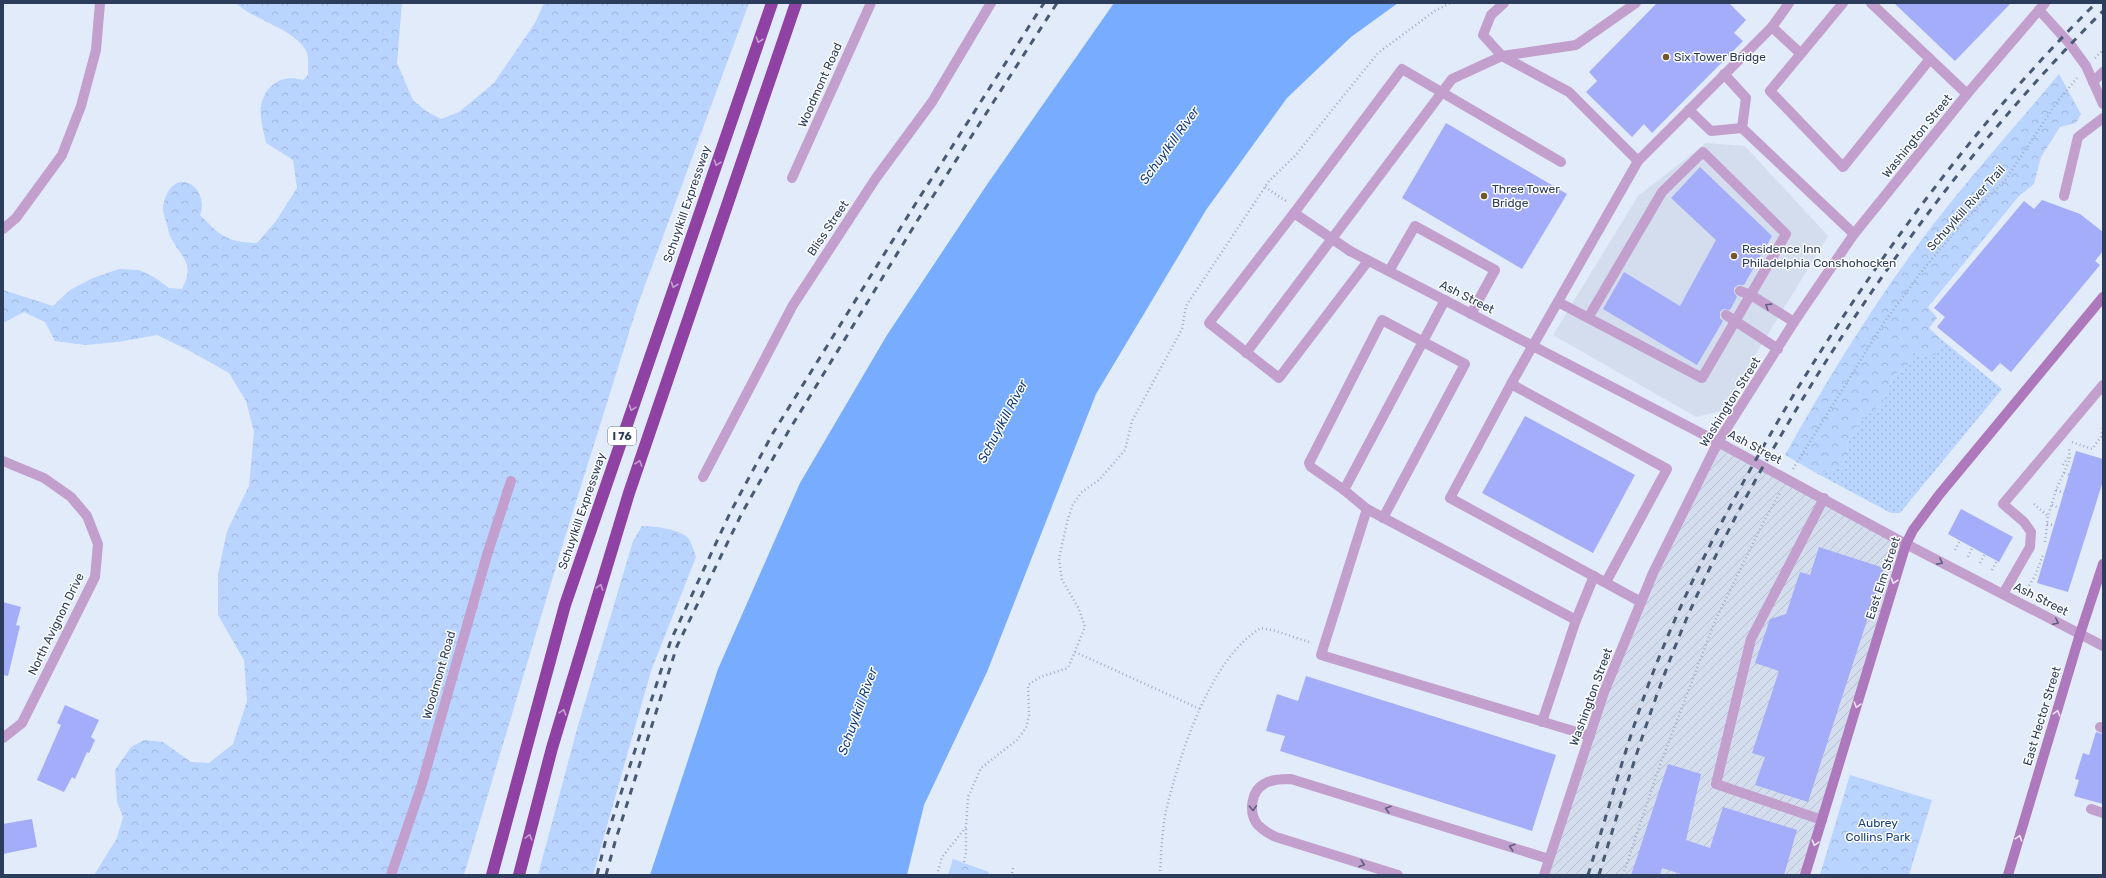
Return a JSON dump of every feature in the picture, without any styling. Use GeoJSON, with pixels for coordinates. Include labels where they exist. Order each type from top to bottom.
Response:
{"type":"FeatureCollection","features":[{"type":"Feature","properties":{"kind":"highway","name":"Schuylkill Expressway"},"geometry":{"type":"LineString","coordinates":[[492,875],[565,606],[772,3]]}},
{"type":"Feature","properties":{"kind":"highway","name":"I 76"},"geometry":{"type":"LineString","coordinates":[[519,875],[552,748],[629,493],[796,3]]}},
{"type":"Feature","properties":{"kind":"main road","name":"East Elm Street"},"geometry":{"type":"LineString","coordinates":[[1805,875],[1906,544],[1913,530],[1939,495],[2103,297]]}},
{"type":"Feature","properties":{"kind":"main road","name":"East Hector Street"},"geometry":{"type":"LineString","coordinates":[[2008,875],[2080,634],[2103,564]]}},
{"type":"Feature","properties":{"kind":"street"},"geometry":{"type":"LineString","coordinates":[[3,229],[16,218],[62,155],[81,106],[96,50],[100,3]]}},
{"type":"Feature","properties":{"kind":"street","name":"Woodmont Road"},"geometry":{"type":"LineString","coordinates":[[792,178],[871,3]]}},
{"type":"Feature","properties":{"kind":"street","name":"Bliss Street"},"geometry":{"type":"LineString","coordinates":[[703,477],[793,305],[881,172],[932,102],[991,3]]}},
{"type":"Feature","properties":{"kind":"street"},"geometry":{"type":"LineString","coordinates":[[1504,3],[1491,15],[1483,35],[1502,56],[1569,92],[1638,161]]}},
{"type":"Feature","properties":{"kind":"street"},"geometry":{"type":"LineString","coordinates":[[1246,353],[1452,79],[1502,56],[1576,45],[1636,3]]}},
{"type":"Feature","properties":{"kind":"street"},"geometry":{"type":"LineString","coordinates":[[1642,602],[1450,498],[1532,346],[1638,161],[1772,27],[1789,3]]}},
{"type":"Feature","properties":{"kind":"street"},"geometry":{"type":"LineString","coordinates":[[1843,3],[1770,91],[1843,168],[1930,59]]}},
{"type":"Feature","properties":{"kind":"street"},"geometry":{"type":"LineString","coordinates":[[1871,3],[1967,94]]}},
{"type":"Feature","properties":{"kind":"street"},"geometry":{"type":"LineString","coordinates":[[2042,6],[2086,66],[2103,104]]}},
{"type":"Feature","properties":{"kind":"street","name":"Washington Street"},"geometry":{"type":"LineString","coordinates":[[1544,875],[1604,692],[1653,573],[1718,442],[1794,322],[1854,234],[1967,94],[2042,6]]}},
{"type":"Feature","properties":{"kind":"street"},"geometry":{"type":"LineString","coordinates":[[1772,27],[1800,53]]}},
{"type":"Feature","properties":{"kind":"street"},"geometry":{"type":"LineString","coordinates":[[1368,261],[1279,378],[1209,323],[1402,69],[1561,162]]}},
{"type":"Feature","properties":{"kind":"street"},"geometry":{"type":"LineString","coordinates":[[2093,82],[2103,72]]}},
{"type":"Feature","properties":{"kind":"street"},"geometry":{"type":"LineString","coordinates":[[1724,74],[1746,98],[1742,128]]}},
{"type":"Feature","properties":{"kind":"street"},"geometry":{"type":"LineString","coordinates":[[1689,110],[1711,131],[1742,128],[1854,234]]}},
{"type":"Feature","properties":{"kind":"street"},"geometry":{"type":"LineString","coordinates":[[2064,196],[2078,137],[2103,118]]}},
{"type":"Feature","properties":{"kind":"street"},"geometry":{"type":"LineString","coordinates":[[1558,302],[1588,318],[1702,378],[1786,234],[1703,152],[1662,192],[1588,318]]}},
{"type":"Feature","properties":{"kind":"street","name":"Ash Street"},"geometry":{"type":"LineString","coordinates":[[1294,213],[1350,251],[1368,261],[1718,442],[1824,498],[1906,544],[2103,646]]}},
{"type":"Feature","properties":{"kind":"street"},"geometry":{"type":"LineString","coordinates":[[1389,271],[1415,226],[1495,270],[1472,314]]}},
{"type":"Feature","properties":{"kind":"street"},"geometry":{"type":"LineString","coordinates":[[1740,291],[1750,295],[1794,322]]}},
{"type":"Feature","properties":{"kind":"street"},"geometry":{"type":"LineString","coordinates":[[1344,490],[1445,300]]}},
{"type":"Feature","properties":{"kind":"street"},"geometry":{"type":"LineString","coordinates":[[1726,315],[1734,322],[1778,349]]}},
{"type":"Feature","properties":{"kind":"street"},"geometry":{"type":"LineString","coordinates":[[1383,518],[1465,364],[1382,320],[1309,463],[1311,468],[1344,490],[1367,509],[1383,518],[1576,620]]}},
{"type":"Feature","properties":{"kind":"street"},"geometry":{"type":"LineString","coordinates":[[1511,384],[1667,469],[1606,582]]}},
{"type":"Feature","properties":{"kind":"street"},"geometry":{"type":"LineString","coordinates":[[2003,594],[2030,547],[2031,532],[2024,522],[2003,504],[2103,385]]}},
{"type":"Feature","properties":{"kind":"street","name":"North Avignon Drive"},"geometry":{"type":"LineString","coordinates":[[3,461],[44,478],[71,497],[88,516],[98,544],[95,577],[22,723],[3,738]]}},
{"type":"Feature","properties":{"kind":"street","name":"Woodmont Road"},"geometry":{"type":"LineString","coordinates":[[391,875],[422,784],[487,555],[511,481]]}},
{"type":"Feature","properties":{"kind":"street"},"geometry":{"type":"LineString","coordinates":[[1822,820],[1716,784],[1751,639],[1824,498]]}},
{"type":"Feature","properties":{"kind":"street"},"geometry":{"type":"LineString","coordinates":[[1367,509],[1321,655],[1590,736]]}},
{"type":"Feature","properties":{"kind":"street"},"geometry":{"type":"LineString","coordinates":[[1542,722],[1576,620],[1594,576]]}},
{"type":"Feature","properties":{"kind":"street"},"geometry":{"type":"LineString","coordinates":[[1398,875],[1276,837],[1268,833],[1257,824],[1252,811],[1254,795],[1264,784],[1292,779],[1549,859]]}},
{"type":"Feature","properties":{"kind":"street"},"geometry":{"type":"LineString","coordinates":[[2091,809],[2103,813]]}},
{"type":"Feature","properties":{"kind":"path"},"geometry":{"type":"LineString","coordinates":[[964,862],[966,853],[968,797],[981,768],[1017,740],[1026,728],[1029,716],[1028,685],[1040,677],[1068,668],[1085,627],[1079,609],[1062,580],[1059,559],[1073,504],[1082,492],[1099,480],[1125,450],[1132,420],[1162,369],[1182,329],[1186,306],[1265,187],[1294,156],[1378,52],[1436,10],[1451,3]]}},
{"type":"Feature","properties":{"kind":"path","name":"Schuylkill River Trail"},"geometry":{"type":"LineString","coordinates":[[1623,875],[1660,765],[1715,621],[1764,521],[1788,479],[1885,320],[1925,267],[1968,217],[2006,179],[2056,102],[2086,66],[2103,50]]}},
{"type":"Feature","properties":{"kind":"path"},"geometry":{"type":"LineString","coordinates":[[1265,187],[1276,195]]}},
{"type":"Feature","properties":{"kind":"path"},"geometry":{"type":"LineString","coordinates":[[2045,546],[2048,540],[2048,516],[2056,490],[2070,458],[2068,441],[2092,449],[2101,437],[2103,427]]}},
{"type":"Feature","properties":{"kind":"path"},"geometry":{"type":"LineString","coordinates":[[2070,458],[2074,460]]}},
{"type":"Feature","properties":{"kind":"path"},"geometry":{"type":"LineString","coordinates":[[2063,465],[2070,458]]}},
{"type":"Feature","properties":{"kind":"path"},"geometry":{"type":"LineString","coordinates":[[2064,473],[2069,475]]}},
{"type":"Feature","properties":{"kind":"path"},"geometry":{"type":"LineString","coordinates":[[2056,490],[2064,493]]}},
{"type":"Feature","properties":{"kind":"path"},"geometry":{"type":"LineString","coordinates":[[2034,504],[2048,516]]}},
{"type":"Feature","properties":{"kind":"path"},"geometry":{"type":"LineString","coordinates":[[2052,505],[2060,508]]}},
{"type":"Feature","properties":{"kind":"path"},"geometry":{"type":"LineString","coordinates":[[2047,524],[2054,525]]}},
{"type":"Feature","properties":{"kind":"path"},"geometry":{"type":"LineString","coordinates":[[1955,550],[1960,541]]}},
{"type":"Feature","properties":{"kind":"path"},"geometry":{"type":"LineString","coordinates":[[1968,557],[1972,548]]}},
{"type":"Feature","properties":{"kind":"path"},"geometry":{"type":"LineString","coordinates":[[2027,589],[2038,572],[2043,558],[2043,552]]}},
{"type":"Feature","properties":{"kind":"path"},"geometry":{"type":"LineString","coordinates":[[1980,563],[1985,554]]}},
{"type":"Feature","properties":{"kind":"path"},"geometry":{"type":"LineString","coordinates":[[1992,570],[1997,561]]}},
{"type":"Feature","properties":{"kind":"path"},"geometry":{"type":"LineString","coordinates":[[1160,875],[1166,812],[1183,751],[1200,710],[1219,673],[1238,646],[1248,635],[1261,628],[1276,631],[1324,647]]}},
{"type":"Feature","properties":{"kind":"path"},"geometry":{"type":"LineString","coordinates":[[1075,652],[1200,710]]}},
{"type":"Feature","properties":{"kind":"path"},"geometry":{"type":"LineString","coordinates":[[937,875],[942,857],[966,827]]}},
{"type":"Feature","properties":{"kind":"path"},"geometry":{"type":"LineString","coordinates":[[1012,873],[1013,868]]}},
{"type":"Feature","properties":{"kind":"shaded area"},"geometry":{"type":"Polygon","coordinates":[[[1706,143],[1745,146],[1828,236],[1721,411],[1696,417],[1553,335],[1638,196],[1706,143]]]}},
{"type":"Feature","properties":{"kind":"shaded area"},"geometry":{"type":"Polygon","coordinates":[[[1718,442],[1906,544],[1805,875],[1544,875],[1590,736],[1653,573],[1718,442]]]}},
{"type":"Feature","properties":{"kind":"green space"},"geometry":{"type":"Polygon","coordinates":[[[236,3],[402,3],[397,63],[413,100],[426,111],[441,119],[459,112],[494,83],[535,23],[544,3],[749,3],[637,307],[560,553],[464,875],[94,875],[117,838],[123,817],[117,802],[115,770],[131,747],[144,740],[163,742],[191,762],[209,763],[233,744],[247,701],[244,660],[218,615],[218,574],[227,531],[249,486],[254,432],[246,401],[229,373],[188,350],[157,335],[118,342],[85,345],[55,341],[45,322],[24,312],[3,323],[3,290],[53,306],[70,290],[93,278],[119,269],[139,270],[154,277],[169,288],[182,289],[188,273],[187,267],[170,236],[163,212],[167,193],[174,185],[181,182],[189,183],[200,195],[202,204],[200,215],[219,233],[231,239],[257,243],[276,221],[297,188],[293,160],[266,143],[261,119],[261,105],[267,91],[276,82],[289,78],[303,80],[308,75],[308,55],[302,45],[294,38],[253,15],[236,3]]]}},
{"type":"Feature","properties":{"kind":"green space"},"geometry":{"type":"Polygon","coordinates":[[[2059,74],[2081,114],[2076,123],[2060,127],[2041,157],[2034,184],[2019,196],[1928,307],[1937,318],[1929,328],[1941,339],[1937,354],[1926,357],[1914,352],[1908,365],[1894,376],[1881,405],[1863,418],[1847,442],[1848,455],[1841,468],[1816,473],[1785,455],[1844,355],[1908,258],[1955,197],[2059,74]]]}},
{"type":"Feature","properties":{"kind":"green space"},"geometry":{"type":"Polygon","coordinates":[[[1941,339],[2002,389],[1900,513],[1891,513],[1816,473],[1841,468],[1848,455],[1847,442],[1863,418],[1881,405],[1894,376],[1908,365],[1914,352],[1937,354],[1941,339]]]}},
{"type":"Feature","properties":{"kind":"green space"},"geometry":{"type":"Polygon","coordinates":[[[642,526],[674,530],[680,533],[689,539],[696,557],[651,671],[593,875],[538,875],[577,729],[633,541],[642,526]]]}},
{"type":"Feature","properties":{"kind":"green space","name":"Aubrey Collins Park"},"geometry":{"type":"Polygon","coordinates":[[[1850,775],[1932,800],[1909,875],[1820,875],[1850,775]]]}},
{"type":"Feature","properties":{"kind":"green space"},"geometry":{"type":"Polygon","coordinates":[[[953,859],[989,872],[988,875],[948,875],[953,859]]]}},
{"type":"Feature","properties":{"kind":"green space"},"geometry":{"type":"Polygon","coordinates":[[[1839,863],[1878,875],[1835,875],[1839,863]]]}},
{"type":"Feature","properties":{"kind":"water","name":"Schuylkill River"},"geometry":{"type":"Polygon","coordinates":[[[1114,3],[1398,3],[1351,37],[1287,98],[1206,210],[1096,394],[987,672],[924,805],[907,875],[650,875],[718,669],[800,483],[887,335],[988,183],[1114,3]]]}},
{"type":"Feature","properties":{"kind":"building","name":"Six Tower Bridge"},"geometry":{"type":"Polygon","coordinates":[[[1657,3],[1729,3],[1746,20],[1734,33],[1743,41],[1652,133],[1644,124],[1632,137],[1586,92],[1597,81],[1589,72],[1657,3]]]}},
{"type":"Feature","properties":{"kind":"building"},"geometry":{"type":"Polygon","coordinates":[[[1894,3],[2011,3],[1955,61],[1894,3]]]}},
{"type":"Feature","properties":{"kind":"building","name":"Three Tower Bridge"},"geometry":{"type":"Polygon","coordinates":[[[1446,123],[1567,194],[1522,269],[1402,198],[1446,123]]]}},
{"type":"Feature","properties":{"kind":"building","name":"Residence Inn Philadelphia Conshohocken"},"geometry":{"type":"Polygon","coordinates":[[[1700,167],[1772,236],[1744,285],[1738,285],[1734,288],[1734,292],[1737,297],[1730,310],[1723,309],[1720,312],[1720,318],[1723,321],[1697,365],[1603,309],[1624,272],[1680,306],[1716,240],[1671,198],[1700,167]]]}},
{"type":"Feature","properties":{"kind":"building"},"geometry":{"type":"Polygon","coordinates":[[[2042,200],[2080,214],[2103,232],[2103,251],[2095,261],[2100,265],[2011,372],[2000,363],[1992,372],[1937,327],[1945,317],[1934,308],[2024,201],[2034,209],[2042,200]]]}},
{"type":"Feature","properties":{"kind":"building"},"geometry":{"type":"Polygon","coordinates":[[[1525,416],[1635,475],[1593,553],[1482,493],[1525,416]]]}},
{"type":"Feature","properties":{"kind":"building"},"geometry":{"type":"Polygon","coordinates":[[[2076,451],[2103,459],[2103,481],[2068,592],[2037,583],[2076,451]]]}},
{"type":"Feature","properties":{"kind":"building"},"geometry":{"type":"Polygon","coordinates":[[[1961,509],[2013,537],[1999,562],[1948,534],[1961,509]]]}},
{"type":"Feature","properties":{"kind":"building"},"geometry":{"type":"Polygon","coordinates":[[[1819,547],[1884,568],[1808,802],[1755,785],[1765,757],[1752,753],[1779,671],[1755,663],[1770,619],[1786,614],[1800,572],[1810,575],[1819,547]]]}},
{"type":"Feature","properties":{"kind":"building"},"geometry":{"type":"Polygon","coordinates":[[[3,602],[21,607],[16,625],[20,626],[8,676],[3,675],[3,602]]]}},
{"type":"Feature","properties":{"kind":"building"},"geometry":{"type":"Polygon","coordinates":[[[1306,676],[1556,755],[1532,831],[1280,751],[1285,736],[1266,731],[1277,694],[1298,701],[1306,676]]]}},
{"type":"Feature","properties":{"kind":"building"},"geometry":{"type":"Polygon","coordinates":[[[65,705],[99,720],[91,737],[95,740],[89,753],[87,752],[75,779],[72,777],[64,792],[37,780],[61,725],[57,723],[65,705]]]}},
{"type":"Feature","properties":{"kind":"building"},"geometry":{"type":"Polygon","coordinates":[[[2096,732],[2103,734],[2103,804],[2074,796],[2079,780],[2075,779],[2083,753],[2089,755],[2096,732]]]}},
{"type":"Feature","properties":{"kind":"building"},"geometry":{"type":"Polygon","coordinates":[[[1668,764],[1701,774],[1686,840],[1710,848],[1723,807],[1797,830],[1784,875],[1684,875],[1662,868],[1660,875],[1631,875],[1668,764]]]}},
{"type":"Feature","properties":{"kind":"building"},"geometry":{"type":"Polygon","coordinates":[[[32,819],[37,847],[3,854],[3,824],[32,819]]]}},
{"type":"Feature","properties":{"kind":"railway"},"geometry":{"type":"LineString","coordinates":[[597,875],[606,839],[671,640],[730,513],[773,433],[916,203],[1044,3]]}},
{"type":"Feature","properties":{"kind":"railway"},"geometry":{"type":"LineString","coordinates":[[606,875],[677,646],[742,513],[788,432],[919,218],[1057,3]]}},
{"type":"Feature","properties":{"kind":"railway"},"geometry":{"type":"LineString","coordinates":[[1588,875],[1637,717],[1671,629],[1686,594],[1720,525],[1776,424],[1862,288],[1934,188],[2012,93],[2053,47],[2096,3]]}},
{"type":"Feature","properties":{"kind":"railway"},"geometry":{"type":"LineString","coordinates":[[1599,875],[1650,714],[1673,651],[1726,536],[1786,427],[1869,296],[1941,196],[2019,101],[2060,55],[2103,11]]}},
{"type":"Feature","properties":{"kind":"place","name":"Six Tower Bridge"},"geometry":{"type":"Point","coordinates":[1666,57]}},
{"type":"Feature","properties":{"kind":"place","name":"Three Tower Bridge"},"geometry":{"type":"Point","coordinates":[1484,196]}},
{"type":"Feature","properties":{"kind":"place","name":"Residence Inn Philadelphia Conshohocken"},"geometry":{"type":"Point","coordinates":[1734,256]}}]}
